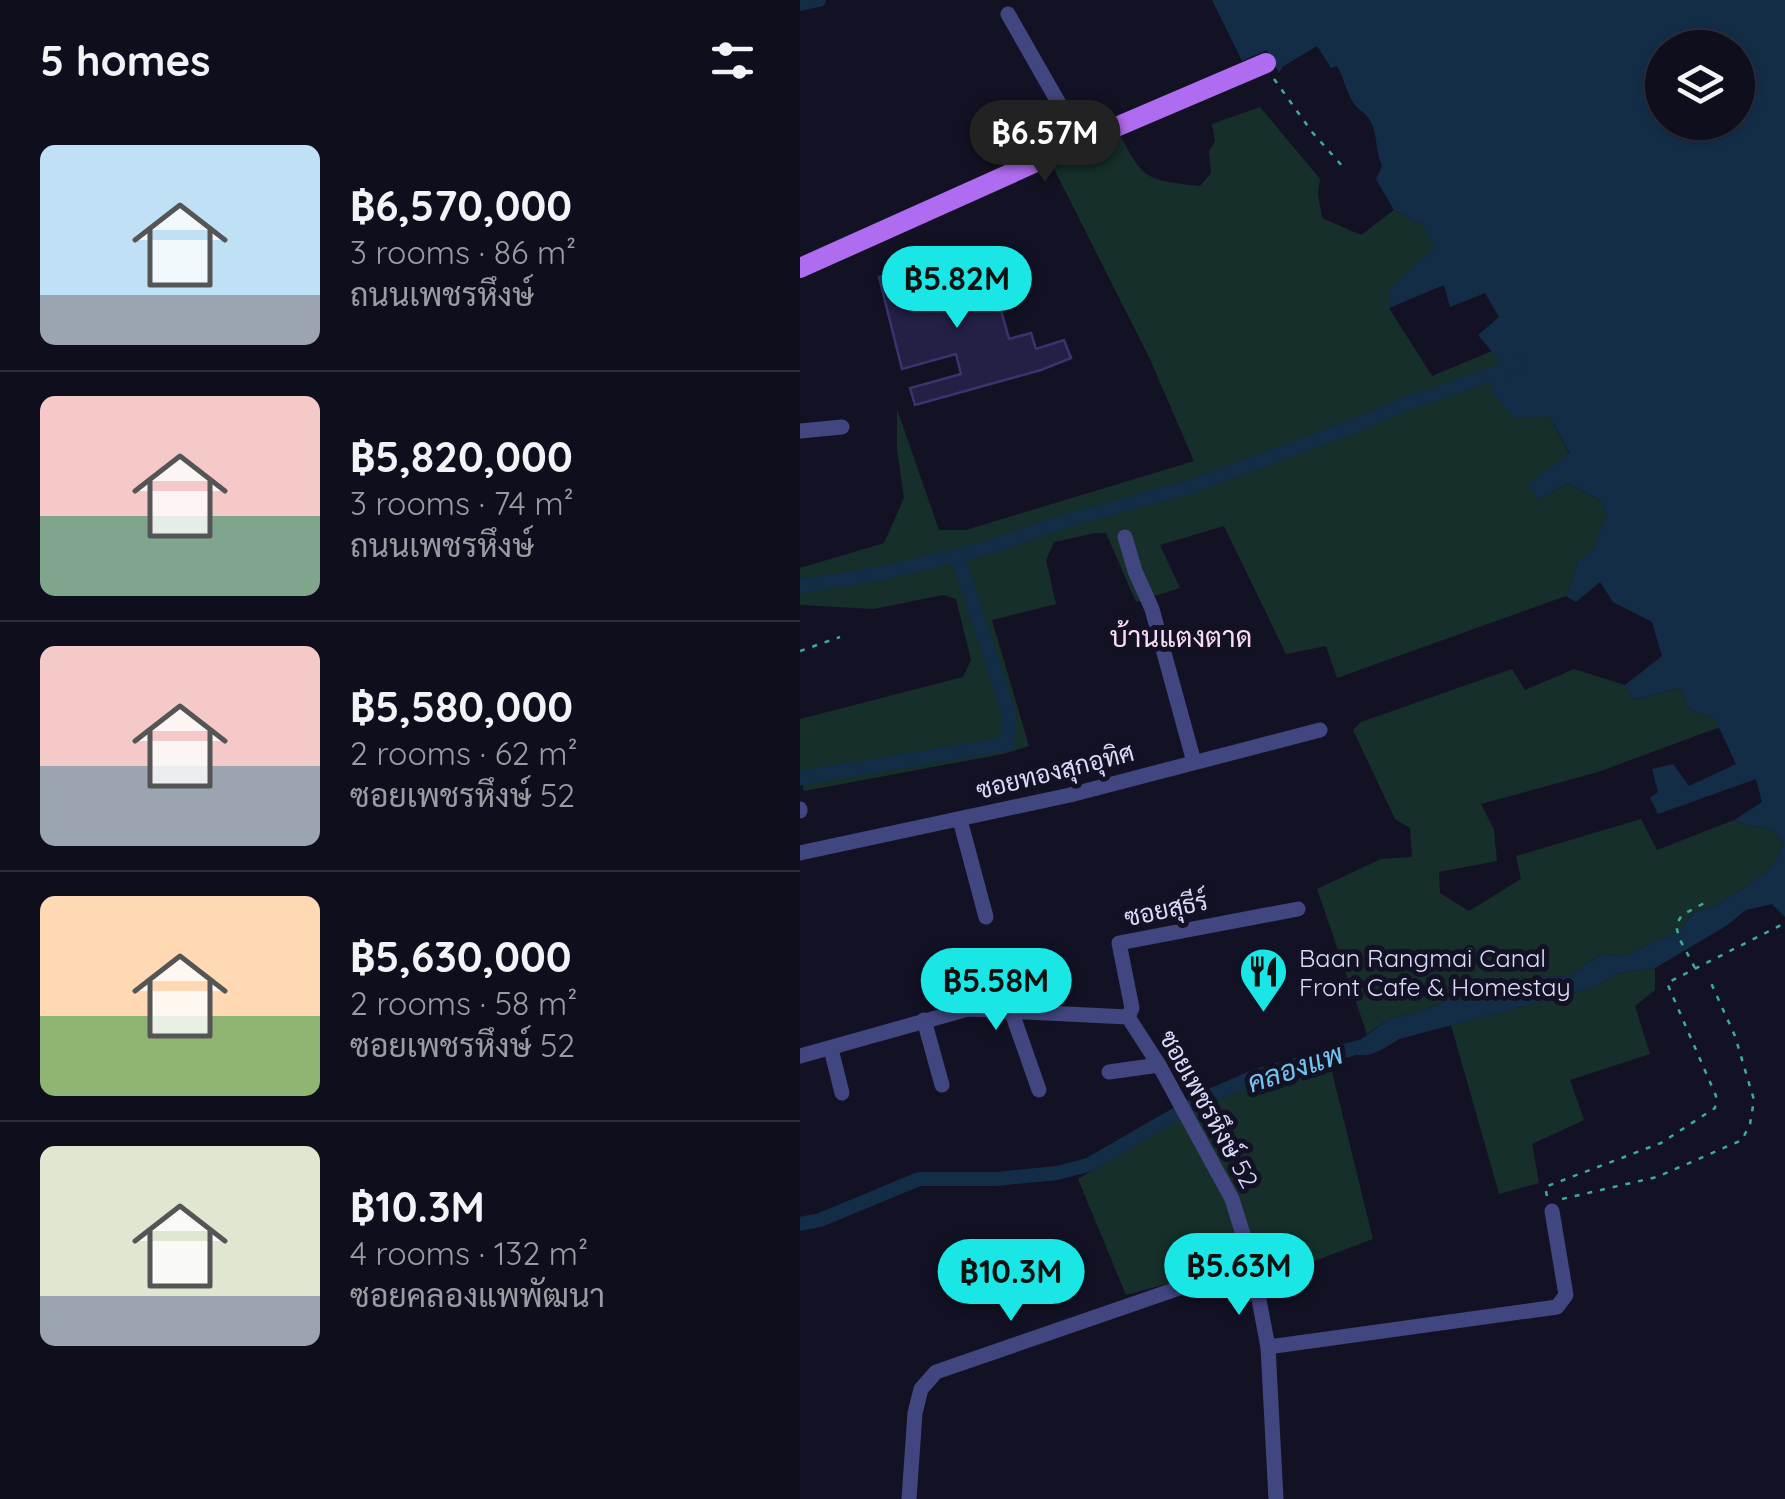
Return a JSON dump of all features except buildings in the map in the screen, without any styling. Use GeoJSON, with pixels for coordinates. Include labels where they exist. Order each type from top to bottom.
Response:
{"type":"FeatureCollection","features":[{"type":"Feature","properties":{"kind":"main road"},"geometry":{"type":"LineString","coordinates":[[802,260],[1266,63]]}},
{"type":"Feature","properties":{"kind":"street"},"geometry":{"type":"LineString","coordinates":[[1008,14],[1080,142]]}},
{"type":"Feature","properties":{"kind":"street"},"geometry":{"type":"LineString","coordinates":[[800,432],[842,428]]}},
{"type":"Feature","properties":{"kind":"street"},"geometry":{"type":"LineString","coordinates":[[1125,537],[1135,572],[1152,608],[1194,762]]}},
{"type":"Feature","properties":{"kind":"street","name":"ซอยทองสุกอุทิศ"},"geometry":{"type":"LineString","coordinates":[[800,853],[960,820],[1320,730]]}},
{"type":"Feature","properties":{"kind":"street"},"geometry":{"type":"LineString","coordinates":[[960,820],[986,917]]}},
{"type":"Feature","properties":{"kind":"street","name":"ซอยสุธีร์"},"geometry":{"type":"LineString","coordinates":[[1128,1017],[1132,1003],[1119,944],[1298,909]]}},
{"type":"Feature","properties":{"kind":"street","name":"ซอยเพชรหึงษ์ 52"},"geometry":{"type":"LineString","coordinates":[[800,1056],[968,1009],[1128,1017],[1159,1065],[1232,1199],[1252,1263],[1268,1346],[1276,1499]]}},
{"type":"Feature","properties":{"kind":"street"},"geometry":{"type":"LineString","coordinates":[[1012,1013],[1039,1090]]}},
{"type":"Feature","properties":{"kind":"street"},"geometry":{"type":"LineString","coordinates":[[924,1020],[942,1086]]}},
{"type":"Feature","properties":{"kind":"street"},"geometry":{"type":"LineString","coordinates":[[832,1049],[842,1092]]}},
{"type":"Feature","properties":{"kind":"street"},"geometry":{"type":"LineString","coordinates":[[1109,1072],[1159,1065]]}},
{"type":"Feature","properties":{"kind":"street"},"geometry":{"type":"LineString","coordinates":[[1268,1346],[1557,1307],[1566,1295],[1552,1211]]}},
{"type":"Feature","properties":{"kind":"street"},"geometry":{"type":"LineString","coordinates":[[910,1499],[915,1414],[921,1389],[936,1372],[1252,1263]]}},
{"type":"Feature","properties":{"kind":"path"},"geometry":{"type":"LineString","coordinates":[[1266,63],[1312,132],[1344,168]]}},
{"type":"Feature","properties":{"kind":"path"},"geometry":{"type":"LineString","coordinates":[[800,650],[840,636]]}},
{"type":"Feature","properties":{"kind":"path"},"geometry":{"type":"LineString","coordinates":[[1696,968],[1678,938],[1676,924],[1682,915],[1708,901]]}},
{"type":"Feature","properties":{"kind":"path"},"geometry":{"type":"LineString","coordinates":[[1552,1211],[1545,1187],[1661,1142],[1715,1108],[1716,1096],[1667,983],[1785,923]]}},
{"type":"Feature","properties":{"kind":"path"},"geometry":{"type":"LineString","coordinates":[[1552,1211],[1563,1198],[1657,1177],[1742,1140],[1750,1124],[1754,1100],[1735,1036],[1711,983]]}},
{"type":"Feature","properties":{"kind":"green space"},"geometry":{"type":"Polygon","coordinates":[[[1260,107],[1320,179],[1322,218],[1361,235],[1394,210],[1421,224],[1436,248],[1390,290],[1389,308],[1432,376],[1492,351],[1549,416],[1570,454],[1530,484],[1538,500],[1568,483],[1599,500],[1607,513],[1594,550],[1579,560],[1566,596],[1337,678],[1326,646],[1286,654],[1224,526],[1160,545],[1180,588],[1136,602],[1106,533],[1054,542],[1046,560],[1056,604],[992,620],[1029,746],[804,791],[800,776],[800,719],[963,677],[971,660],[956,599],[943,595],[874,609],[800,605],[800,568],[884,543],[904,498],[897,450],[897,409],[939,530],[966,530],[1194,461],[1149,357],[1053,167],[1120,134],[1135,162],[1149,176],[1200,186],[1211,173],[1209,151],[1215,141],[1212,124],[1260,107]]]}},
{"type":"Feature","properties":{"kind":"green space"},"geometry":{"type":"Polygon","coordinates":[[[1512,669],[1525,690],[1574,669],[1625,685],[1634,700],[1679,688],[1690,710],[1715,719],[1720,727],[1598,772],[1481,804],[1494,830],[1497,861],[1439,872],[1440,893],[1469,911],[1521,879],[1516,856],[1641,819],[1657,850],[1734,820],[1769,828],[1784,843],[1773,865],[1743,889],[1693,913],[1681,930],[1625,956],[1600,955],[1570,976],[1538,977],[1476,1001],[1452,999],[1414,1014],[1390,1018],[1367,1034],[1317,889],[1381,859],[1412,857],[1410,828],[1395,819],[1353,730],[1361,722],[1512,669]]]}},
{"type":"Feature","properties":{"kind":"green space"},"geometry":{"type":"Polygon","coordinates":[[[1655,968],[1655,990],[1635,1006],[1650,1054],[1570,1080],[1584,1120],[1532,1144],[1539,1183],[1499,1194],[1451,1025],[1593,988],[1618,973],[1655,968]]]}},
{"type":"Feature","properties":{"kind":"green space"},"geometry":{"type":"Polygon","coordinates":[[[1330,1064],[1373,1239],[1269,1278],[1262,1258],[1126,1295],[1078,1179],[1154,1133],[1245,1086],[1330,1064]]]}},
{"type":"Feature","properties":{"kind":"water"},"geometry":{"type":"Polygon","coordinates":[[[1212,0],[1785,0],[1785,917],[1772,904],[1746,910],[1655,968],[1618,973],[1593,988],[1399,1039],[1373,1053],[1345,1051],[1390,1018],[1414,1014],[1452,999],[1476,1001],[1538,977],[1570,976],[1600,955],[1625,956],[1681,930],[1693,913],[1743,889],[1773,865],[1784,843],[1769,828],[1734,820],[1762,802],[1756,779],[1658,814],[1650,798],[1658,792],[1652,769],[1673,764],[1689,786],[1736,764],[1715,719],[1690,710],[1679,688],[1634,700],[1625,685],[1662,656],[1652,622],[1613,602],[1600,582],[1576,602],[1566,596],[1579,560],[1594,549],[1607,513],[1599,500],[1568,483],[1538,500],[1529,484],[1570,453],[1549,416],[1514,418],[1489,390],[1504,366],[1478,335],[1499,317],[1485,293],[1450,307],[1444,285],[1389,308],[1389,290],[1435,247],[1421,224],[1394,210],[1376,179],[1382,166],[1374,131],[1370,120],[1351,99],[1337,66],[1331,68],[1317,46],[1282,67],[1279,73],[1267,50],[1242,61],[1212,0]]]}},
{"type":"Feature","properties":{"kind":"waterway"},"geometry":{"type":"LineString","coordinates":[[800,4],[819,0]]}},
{"type":"Feature","properties":{"kind":"waterway"},"geometry":{"type":"LineString","coordinates":[[800,586],[878,574],[984,549],[1059,523],[1193,486],[1519,365]]}},
{"type":"Feature","properties":{"kind":"waterway"},"geometry":{"type":"LineString","coordinates":[[800,778],[1007,744],[1009,714],[957,555]]}},
{"type":"Feature","properties":{"kind":"waterway","name":"คลองแพ"},"geometry":{"type":"LineString","coordinates":[[800,1224],[820,1220],[919,1179],[996,1179],[1057,1173],[1088,1165],[1201,1100],[1256,1076],[1359,1047]]}},
{"type":"Feature","properties":{"kind":"place","name":"Baan Rangmai Canal Front Cafe & Homestay"},"geometry":{"type":"Point","coordinates":[1264,1014]}},
{"type":"Feature","properties":{"kind":"district","name":"บ้านแตงตาด"},"geometry":{"type":"Point","coordinates":[1181,637]}}]}
